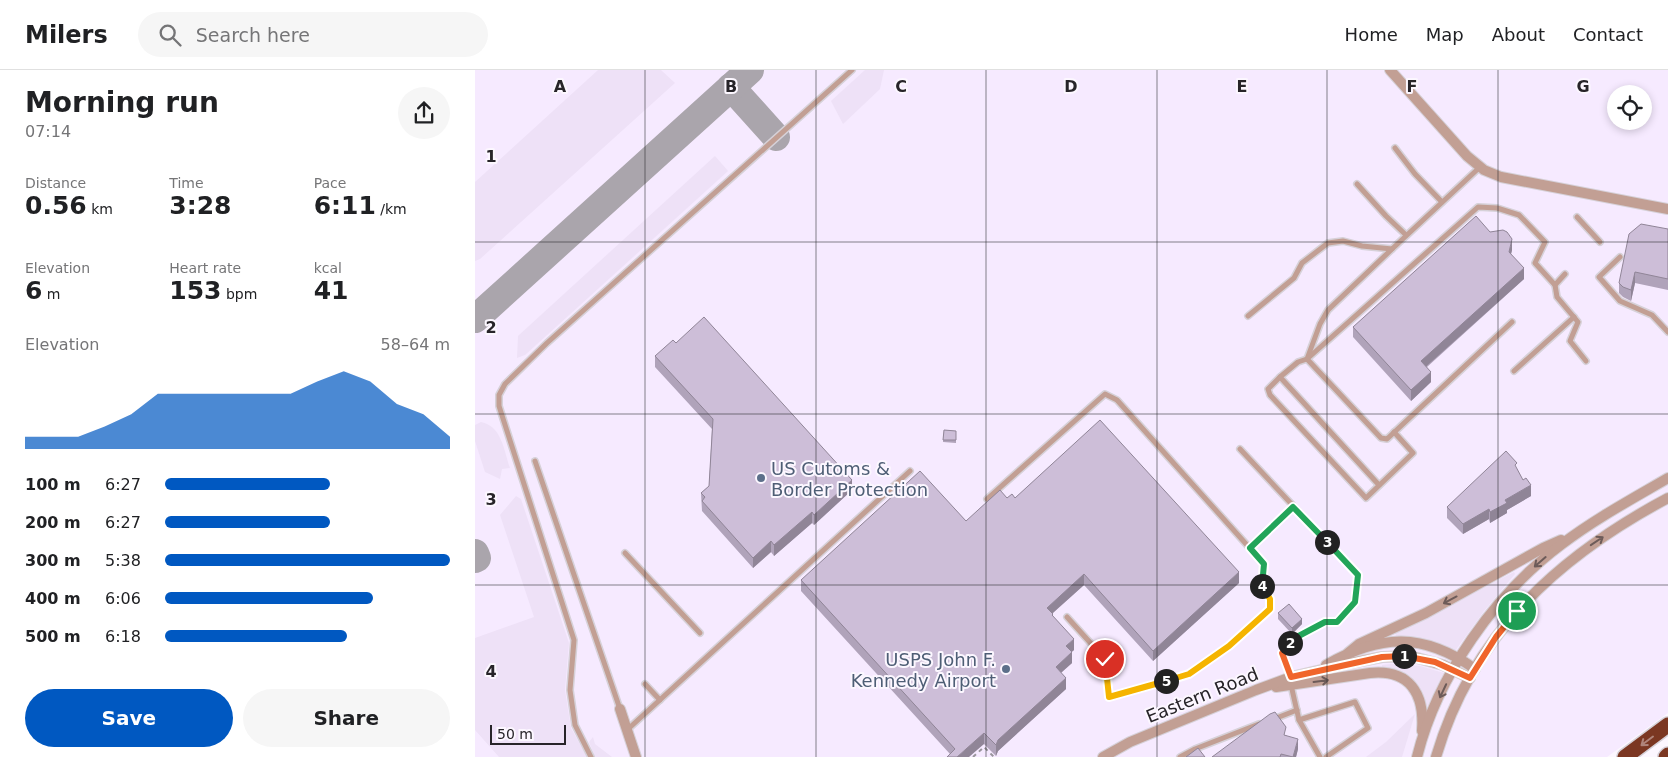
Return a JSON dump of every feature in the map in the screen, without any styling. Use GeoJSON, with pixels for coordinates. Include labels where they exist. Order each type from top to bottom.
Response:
{"type":"FeatureCollection","features":[{"type":"Feature","properties":{"kind":"highway"},"geometry":{"type":"LineString","coordinates":[[1625,757],[1668,725]]}},
{"type":"Feature","properties":{"kind":"street"},"geometry":{"type":"LineString","coordinates":[[1391,70],[1467,156],[1484,170],[1501,177],[1668,209]]}},
{"type":"Feature","properties":{"kind":"street"},"geometry":{"type":"LineString","coordinates":[[1348,653],[1359,644],[1426,613],[1543,548],[1578,532],[1668,478]]}},
{"type":"Feature","properties":{"kind":"street"},"geometry":{"type":"LineString","coordinates":[[1437,757],[1451,717],[1472,674],[1505,625],[1559,570],[1594,542],[1668,498]]}},
{"type":"Feature","properties":{"kind":"street"},"geometry":{"type":"LineString","coordinates":[[1417,757],[1422,740],[1453,669],[1486,619],[1533,568],[1578,532]]}},
{"type":"Feature","properties":{"kind":"street","name":"Eastern Road"},"geometry":{"type":"LineString","coordinates":[[1103,757],[1130,742],[1256,690],[1291,681],[1316,671],[1348,653],[1385,642],[1399,641],[1443,650],[1459,659],[1472,674]]}},
{"type":"Feature","properties":{"kind":"street","name":"Eastern Road"},"geometry":{"type":"LineString","coordinates":[[1316,671],[1382,657],[1402,656],[1426,660],[1472,674]]}},
{"type":"Feature","properties":{"kind":"street"},"geometry":{"type":"LineString","coordinates":[[1291,681],[1377,672],[1399,676],[1412,685],[1418,695],[1423,723],[1422,740]]}},
{"type":"Feature","properties":{"kind":"street"},"geometry":{"type":"LineString","coordinates":[[620,709],[636,757]]}},
{"type":"Feature","properties":{"kind":"lane"},"geometry":{"type":"LineString","coordinates":[[591,757],[575,725],[570,690],[574,640],[517,465],[499,406],[499,395],[505,384],[541,349],[852,70]]}},
{"type":"Feature","properties":{"kind":"lane"},"geometry":{"type":"LineString","coordinates":[[1395,148],[1415,174],[1442,202]]}},
{"type":"Feature","properties":{"kind":"lane"},"geometry":{"type":"LineString","coordinates":[[1307,359],[1320,324],[1328,310],[1480,167]]}},
{"type":"Feature","properties":{"kind":"lane"},"geometry":{"type":"LineString","coordinates":[[1357,184],[1385,216],[1406,235]]}},
{"type":"Feature","properties":{"kind":"lane"},"geometry":{"type":"LineString","coordinates":[[1394,432],[1413,453],[1366,498],[1270,395],[1268,389],[1298,362],[1307,359],[1478,207],[1497,208],[1519,215],[1545,242],[1535,262],[1555,285],[1557,297],[1579,322],[1570,341],[1586,360]]}},
{"type":"Feature","properties":{"kind":"lane"},"geometry":{"type":"LineString","coordinates":[[1577,217],[1600,242]]}},
{"type":"Feature","properties":{"kind":"lane"},"geometry":{"type":"LineString","coordinates":[[1248,316],[1294,278],[1302,263],[1328,243],[1343,241],[1362,246],[1392,248]]}},
{"type":"Feature","properties":{"kind":"lane"},"geometry":{"type":"LineString","coordinates":[[1620,257],[1599,277],[1620,301],[1652,314],[1668,332]]}},
{"type":"Feature","properties":{"kind":"lane"},"geometry":{"type":"LineString","coordinates":[[1555,285],[1565,274]]}},
{"type":"Feature","properties":{"kind":"lane"},"geometry":{"type":"LineString","coordinates":[[1514,371],[1574,317]]}},
{"type":"Feature","properties":{"kind":"lane"},"geometry":{"type":"LineString","coordinates":[[1307,359],[1381,438],[1387,439],[1512,322]]}},
{"type":"Feature","properties":{"kind":"lane"},"geometry":{"type":"LineString","coordinates":[[1280,377],[1379,485]]}},
{"type":"Feature","properties":{"kind":"lane"},"geometry":{"type":"LineString","coordinates":[[987,499],[1105,394],[1117,400],[1264,564],[1261,585],[1270,599],[1270,609],[1229,646],[1189,674],[1109,697],[1105,659],[1067,617]]}},
{"type":"Feature","properties":{"kind":"lane"},"geometry":{"type":"LineString","coordinates":[[1240,449],[1358,575],[1355,602],[1337,622],[1325,622],[1293,639],[1282,653],[1291,681],[1299,720],[1320,757]]}},
{"type":"Feature","properties":{"kind":"lane"},"geometry":{"type":"LineString","coordinates":[[535,461],[620,709]]}},
{"type":"Feature","properties":{"kind":"lane"},"geometry":{"type":"LineString","coordinates":[[627,730],[911,471]]}},
{"type":"Feature","properties":{"kind":"lane"},"geometry":{"type":"LineString","coordinates":[[1250,548],[1293,507]]}},
{"type":"Feature","properties":{"kind":"lane"},"geometry":{"type":"LineString","coordinates":[[625,553],[699,633]]}},
{"type":"Feature","properties":{"kind":"lane"},"geometry":{"type":"LineString","coordinates":[[645,684],[659,700]]}},
{"type":"Feature","properties":{"kind":"lane"},"geometry":{"type":"LineString","coordinates":[[1299,720],[1355,702],[1368,728],[1326,757]]}},
{"type":"Feature","properties":{"kind":"lane"},"geometry":{"type":"LineString","coordinates":[[1180,757],[1195,748],[1297,710]]}},
{"type":"Feature","properties":{"kind":"path"},"geometry":{"type":"LineString","coordinates":[[973,757],[984,747],[994,757]]}},
{"type":"Feature","properties":{"kind":"shaded area"},"geometry":{"type":"Polygon","coordinates":[[[475,70],[1668,70],[1668,713],[1607,757],[475,757],[475,70]]]}},
{"type":"Feature","properties":{"kind":"shaded area"},"geometry":{"type":"Polygon","coordinates":[[[598,70],[661,70],[675,83],[480,259],[475,261],[475,182],[598,70]]]}},
{"type":"Feature","properties":{"kind":"shaded area"},"geometry":{"type":"Polygon","coordinates":[[[865,70],[884,70],[880,89],[843,124],[831,101],[865,70]]]}},
{"type":"Feature","properties":{"kind":"shaded area"},"geometry":{"type":"Polygon","coordinates":[[[715,156],[728,171],[525,355],[517,358],[518,336],[715,156]]]}},
{"type":"Feature","properties":{"kind":"shaded area"},"geometry":{"type":"Polygon","coordinates":[[[481,422],[494,428],[504,447],[510,468],[502,469],[500,479],[485,472],[475,441],[475,425],[481,422]]]}},
{"type":"Feature","properties":{"kind":"shaded area"},"geometry":{"type":"Polygon","coordinates":[[[516,496],[521,499],[569,643],[565,690],[571,728],[587,757],[499,757],[475,730],[475,638],[534,617],[500,515],[516,496]]]}},
{"type":"Feature","properties":{"kind":"shaded area"},"geometry":{"type":"Polygon","coordinates":[[[1514,572],[1515,574],[1484,611],[1455,651],[1426,641],[1396,636],[1395,633],[1514,572]]]}},
{"type":"Feature","properties":{"kind":"shaded area"},"geometry":{"type":"Polygon","coordinates":[[[1382,665],[1420,666],[1444,673],[1427,708],[1421,691],[1412,680],[1399,672],[1382,668],[1382,665]]]}},
{"type":"Feature","properties":{"kind":"shaded area"},"geometry":{"type":"Polygon","coordinates":[[[1415,714],[1402,757],[1366,757],[1386,742],[1415,714]]]}},
{"type":"Feature","properties":{"kind":"shaded area"},"geometry":{"type":"Polygon","coordinates":[[[593,737],[595,744],[612,757],[595,757],[589,742],[593,737]]]}},
{"type":"Feature","properties":{"kind":"building"},"geometry":{"type":"Polygon","coordinates":[[[1476,216],[1490,232],[1503,230],[1507,232],[1512,239],[1509,252],[1524,268],[1421,361],[1431,372],[1411,390],[1353,327],[1476,216]]]}},
{"type":"Feature","properties":{"kind":"building"},"geometry":{"type":"Polygon","coordinates":[[[1641,224],[1668,229],[1668,279],[1635,272],[1631,290],[1619,283],[1629,234],[1641,224]]]}},
{"type":"Feature","properties":{"kind":"building"},"geometry":{"type":"Polygon","coordinates":[[[704,317],[852,480],[814,515],[812,512],[774,545],[771,541],[753,558],[702,501],[705,497],[701,493],[709,486],[713,419],[655,356],[673,340],[676,343],[704,317]]]}},
{"type":"Feature","properties":{"kind":"building"},"geometry":{"type":"Polygon","coordinates":[[[1100,420],[1239,572],[1153,651],[1084,574],[1047,608],[1074,639],[1066,646],[1072,652],[1056,667],[1066,678],[998,740],[996,745],[984,733],[957,757],[947,757],[955,749],[801,580],[920,471],[966,521],[1000,490],[1007,498],[1012,494],[1015,498],[1100,420]]]}},
{"type":"Feature","properties":{"kind":"building"},"geometry":{"type":"Polygon","coordinates":[[[944,430],[956,431],[956,440],[943,440],[944,430]]]}},
{"type":"Feature","properties":{"kind":"building"},"geometry":{"type":"Polygon","coordinates":[[[1506,451],[1517,463],[1515,465],[1523,480],[1526,478],[1531,485],[1505,500],[1507,503],[1490,512],[1489,509],[1463,524],[1447,507],[1506,451]]]}},
{"type":"Feature","properties":{"kind":"building"},"geometry":{"type":"Polygon","coordinates":[[[1289,604],[1302,619],[1292,628],[1278,613],[1289,604]]]}},
{"type":"Feature","properties":{"kind":"building"},"geometry":{"type":"Polygon","coordinates":[[[1275,712],[1286,727],[1284,735],[1298,739],[1293,757],[1281,754],[1280,757],[1212,757],[1270,714],[1275,712]]]}},
{"type":"Feature","properties":{"kind":"building"},"geometry":{"type":"Polygon","coordinates":[[[1198,748],[1205,757],[1186,757],[1198,748]]]}},
{"type":"Feature","properties":{"kind":"taxiway"},"geometry":{"type":"LineString","coordinates":[[475,319],[750,70]]}},
{"type":"Feature","properties":{"kind":"taxiway"},"geometry":{"type":"LineString","coordinates":[[731,87],[776,137]]}},
{"type":"Feature","properties":{"kind":"taxiway"},"geometry":{"type":"LineString","coordinates":[[475,553],[477,558],[475,559]]}},
{"type":"Feature","properties":{"kind":"place","name":"US Cutoms & Border Protection"},"geometry":{"type":"Point","coordinates":[761,478]}},
{"type":"Feature","properties":{"kind":"place","name":"USPS John F. Kennedy Airport"},"geometry":{"type":"Point","coordinates":[1006,669]}},
{"type":"Feature","properties":{"kind":"route"},"geometry":{"type":"LineString","coordinates":[[1105,659],[1109,697],[1189,674],[1229,646],[1270,609],[1270,599],[1261,585],[1264,564],[1250,548],[1293,507],[1358,575],[1355,602],[1337,622],[1325,622],[1293,639],[1282,653],[1291,677],[1369,659],[1402,656],[1435,662],[1470,678],[1496,637],[1517,611]]}}]}
